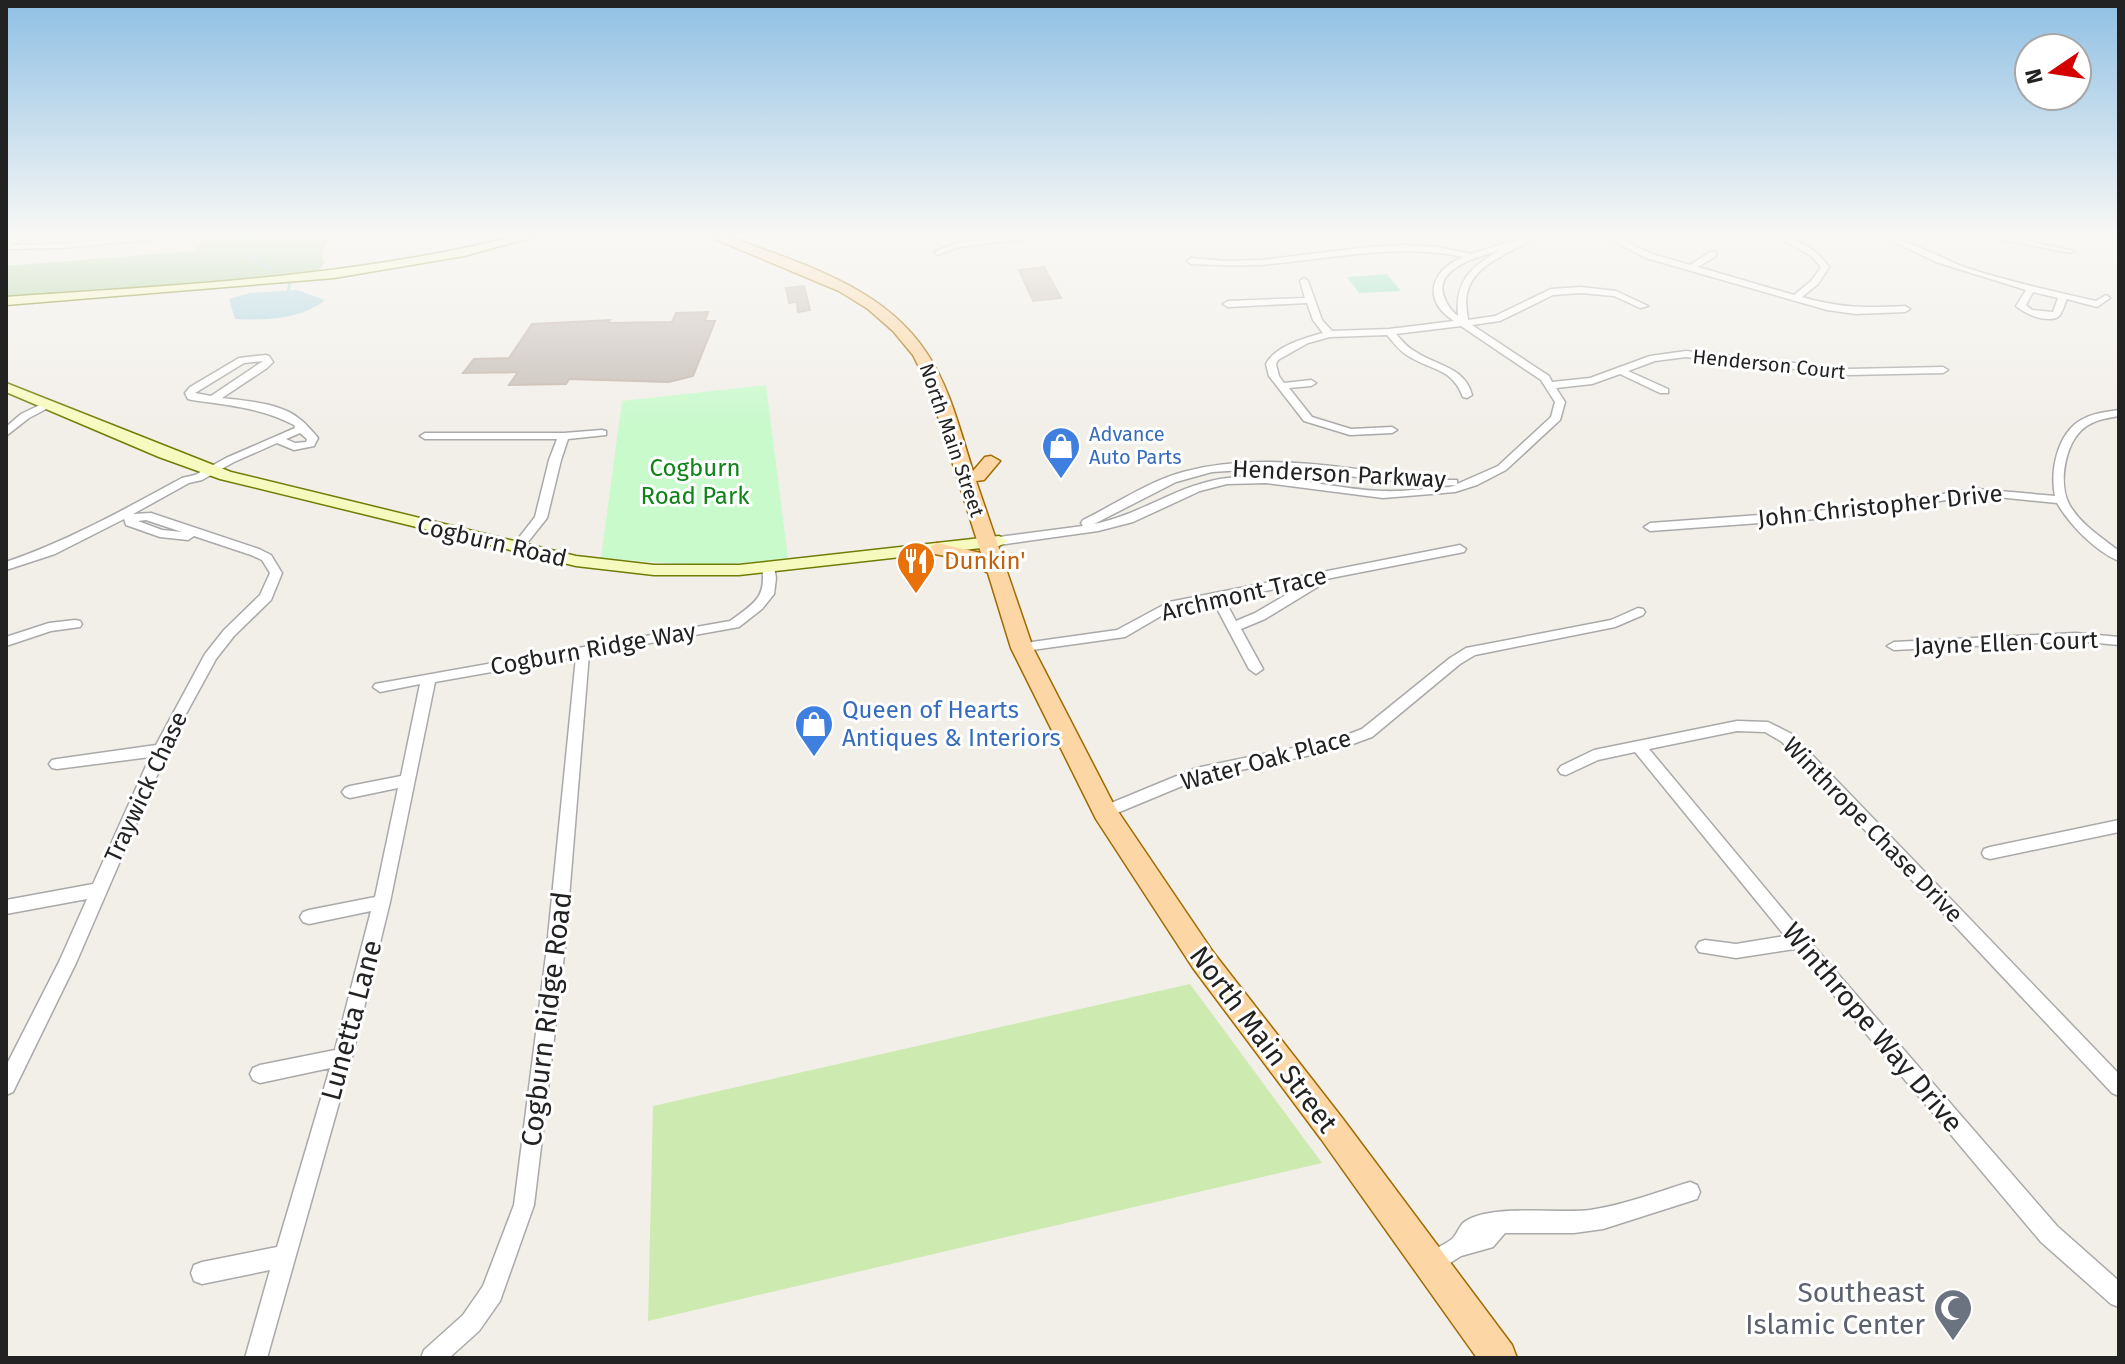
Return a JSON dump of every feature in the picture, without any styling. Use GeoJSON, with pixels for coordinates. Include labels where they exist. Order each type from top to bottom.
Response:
{"type":"FeatureCollection","features":[{"type":"Feature","properties":{"kind":"main road","name":"North Main Street"},"geometry":{"type":"LineString","coordinates":[[866,301],[906,334],[926,362],[1032,646],[1049,707]]}},
{"type":"Feature","properties":{"kind":"main road","name":"North Main Street"},"geometry":{"type":"LineString","coordinates":[[880,301],[912,327],[929,347],[944,373],[984,468],[996,570],[1022,648],[1049,707],[1105,812],[1203,960],[1332,1129],[1499,1358]]}},
{"type":"Feature","properties":{"kind":"main road"},"geometry":{"type":"LineString","coordinates":[[937,549],[971,555],[996,570]]}},
{"type":"Feature","properties":{"kind":"street"},"geometry":{"type":"LineString","coordinates":[[1228,304],[1298,301]]}},
{"type":"Feature","properties":{"kind":"street"},"geometry":{"type":"LineString","coordinates":[[1312,301],[1318,320],[1329,334]]}},
{"type":"Feature","properties":{"kind":"street"},"geometry":{"type":"LineString","coordinates":[[1439,301],[1448,313],[1551,385]]}},
{"type":"Feature","properties":{"kind":"street"},"geometry":{"type":"LineString","coordinates":[[1463,301],[1463,322]]}},
{"type":"Feature","properties":{"kind":"street"},"geometry":{"type":"LineString","coordinates":[[1262,356],[1274,358],[1305,341],[1329,334],[1389,332],[1497,319],[1510,315],[1531,301]]}},
{"type":"Feature","properties":{"kind":"street"},"geometry":{"type":"LineString","coordinates":[[1631,301],[1643,306]]}},
{"type":"Feature","properties":{"kind":"street"},"geometry":{"type":"LineString","coordinates":[[1805,301],[1842,310],[1905,309]]}},
{"type":"Feature","properties":{"kind":"street"},"geometry":{"type":"LineString","coordinates":[[2024,301],[2021,306],[2030,313],[2056,315],[2062,301]]}},
{"type":"Feature","properties":{"kind":"street"},"geometry":{"type":"LineString","coordinates":[[2082,301],[2097,304],[2102,301]]}},
{"type":"Feature","properties":{"kind":"street"},"geometry":{"type":"LineString","coordinates":[[1389,332],[1410,353],[1458,378],[1466,387],[1467,395]]}},
{"type":"Feature","properties":{"kind":"street","name":"Henderson Court"},"geometry":{"type":"LineString","coordinates":[[1551,385],[1592,381],[1653,358],[1686,354],[1849,372],[1943,370]]}},
{"type":"Feature","properties":{"kind":"street"},"geometry":{"type":"LineString","coordinates":[[211,401],[264,366],[268,362],[266,358],[242,360],[190,393],[192,397],[211,401],[280,413],[299,423],[301,429],[313,438],[310,444],[294,447],[279,440]]}},
{"type":"Feature","properties":{"kind":"street"},"geometry":{"type":"LineString","coordinates":[[1274,358],[1271,370],[1281,386],[1301,413],[1319,425],[1350,432],[1392,430]]}},
{"type":"Feature","properties":{"kind":"street"},"geometry":{"type":"LineString","coordinates":[[1621,371],[1664,391]]}},
{"type":"Feature","properties":{"kind":"street"},"geometry":{"type":"LineString","coordinates":[[1281,386],[1311,383]]}},
{"type":"Feature","properties":{"kind":"street","name":"Henderson Parkway"},"geometry":{"type":"LineString","coordinates":[[993,541],[1056,534],[1129,519],[1196,488],[1227,481],[1266,480],[1402,495],[1451,490],[1492,474],[1556,418],[1560,402],[1551,385]]}},
{"type":"Feature","properties":{"kind":"street","name":"Cogburn Road"},"geometry":{"type":"LineString","coordinates":[[6,387],[204,474],[576,561],[654,570],[768,567],[993,541]]}},
{"type":"Feature","properties":{"kind":"street"},"geometry":{"type":"LineString","coordinates":[[6,433],[25,416],[46,405]]}},
{"type":"Feature","properties":{"kind":"street"},"geometry":{"type":"LineString","coordinates":[[2119,413],[2087,421],[2071,435],[2057,478],[2061,500],[2078,523],[2119,557]]}},
{"type":"Feature","properties":{"kind":"street"},"geometry":{"type":"LineString","coordinates":[[6,566],[95,536],[128,516],[195,484],[204,474],[301,429]]}},
{"type":"Feature","properties":{"kind":"street"},"geometry":{"type":"LineString","coordinates":[[425,436],[602,433]]}},
{"type":"Feature","properties":{"kind":"street"},"geometry":{"type":"LineString","coordinates":[[516,549],[541,518],[564,436]]}},
{"type":"Feature","properties":{"kind":"street","name":"John Christopher Drive"},"geometry":{"type":"LineString","coordinates":[[1650,527],[1842,513],[1977,492],[2061,500]]}},
{"type":"Feature","properties":{"kind":"street","name":"Traywick Chase"},"geometry":{"type":"LineString","coordinates":[[6,1086],[67,963],[161,750],[210,657],[266,597],[276,573],[267,558],[212,539],[160,533],[132,524],[128,516]]}},
{"type":"Feature","properties":{"kind":"street","name":"Archmont Trace"},"geometry":{"type":"LineString","coordinates":[[1032,646],[1120,634],[1169,606],[1460,549]]}},
{"type":"Feature","properties":{"kind":"street","name":"Cogburn Ridge Way"},"geometry":{"type":"LineString","coordinates":[[380,687],[734,624],[767,596],[772,585],[768,567]]}},
{"type":"Feature","properties":{"kind":"street"},"geometry":{"type":"LineString","coordinates":[[1233,627],[1260,616],[1329,574]]}},
{"type":"Feature","properties":{"kind":"street"},"geometry":{"type":"LineString","coordinates":[[1216,596],[1256,669]]}},
{"type":"Feature","properties":{"kind":"street","name":"Water Oak Place"},"geometry":{"type":"LineString","coordinates":[[1105,812],[1196,774],[1339,744],[1367,733],[1471,651],[1615,623],[1638,612]]}},
{"type":"Feature","properties":{"kind":"street"},"geometry":{"type":"LineString","coordinates":[[6,642],[49,627],[75,624]]}},
{"type":"Feature","properties":{"kind":"street","name":"Jayne Ellen Court"},"geometry":{"type":"LineString","coordinates":[[1894,646],[2076,637],[2119,641]]}},
{"type":"Feature","properties":{"kind":"street","name":"Cogburn Ridge Road"},"geometry":{"type":"LineString","coordinates":[[432,1358],[471,1323],[492,1293],[524,1205],[556,947],[583,650]]}},
{"type":"Feature","properties":{"kind":"street","name":"Lunetta Lane"},"geometry":{"type":"LineString","coordinates":[[256,1358],[343,1057],[382,902],[429,677]]}},
{"type":"Feature","properties":{"kind":"street","name":"Winthrope Chase Drive"},"geometry":{"type":"LineString","coordinates":[[1566,770],[1594,755],[1737,726],[1768,727],[1787,738],[2119,1087]]}},
{"type":"Feature","properties":{"kind":"street","name":"Winthrope Way Drive"},"geometry":{"type":"LineString","coordinates":[[1639,747],[1799,941],[2049,1234],[2119,1296]]}},
{"type":"Feature","properties":{"kind":"street"},"geometry":{"type":"LineString","coordinates":[[57,764],[161,750]]}},
{"type":"Feature","properties":{"kind":"street"},"geometry":{"type":"LineString","coordinates":[[350,792],[406,781]]}},
{"type":"Feature","properties":{"kind":"street"},"geometry":{"type":"LineString","coordinates":[[1990,853],[2119,826]]}},
{"type":"Feature","properties":{"kind":"street"},"geometry":{"type":"LineString","coordinates":[[6,907],[99,890]]}},
{"type":"Feature","properties":{"kind":"street"},"geometry":{"type":"LineString","coordinates":[[309,917],[382,902]]}},
{"type":"Feature","properties":{"kind":"street"},"geometry":{"type":"LineString","coordinates":[[1705,947],[1736,951],[1799,941]]}},
{"type":"Feature","properties":{"kind":"street"},"geometry":{"type":"LineString","coordinates":[[260,1074],[343,1057]]}},
{"type":"Feature","properties":{"kind":"street"},"geometry":{"type":"LineString","coordinates":[[1430,1264],[1460,1246],[1476,1245],[1492,1235],[1499,1224],[1576,1222],[1609,1216],[1690,1192]]}},
{"type":"Feature","properties":{"kind":"street"},"geometry":{"type":"LineString","coordinates":[[202,1273],[283,1257]]}},
{"type":"Feature","properties":{"kind":"green space","name":"Cogburn Road Park"},"geometry":{"type":"Polygon","coordinates":[[[766,385],[788,559],[705,566],[601,558],[622,401],[766,385]]]}},
{"type":"Feature","properties":{"kind":"green space"},"geometry":{"type":"Polygon","coordinates":[[[1190,984],[1322,1163],[648,1321],[653,1106],[1190,984]]]}},
{"type":"Feature","properties":{"kind":"water"},"geometry":{"type":"Polygon","coordinates":[[[229,301],[324,301],[294,315],[235,319],[229,301]]]}},
{"type":"Feature","properties":{"kind":"building"},"geometry":{"type":"Polygon","coordinates":[[[808,301],[810,310],[798,312],[797,302],[789,303],[808,301]]]}},
{"type":"Feature","properties":{"kind":"building"},"geometry":{"type":"Polygon","coordinates":[[[708,312],[705,321],[715,321],[693,376],[669,382],[569,379],[566,384],[509,385],[518,372],[463,373],[474,359],[509,358],[532,324],[610,320],[608,323],[672,322],[676,313],[708,312]]]}},
{"type":"Feature","properties":{"kind":"place","name":"Advance Auto Parts"},"geometry":{"type":"Point","coordinates":[1061,480]}},
{"type":"Feature","properties":{"kind":"place","name":"Dunkin'"},"geometry":{"type":"Point","coordinates":[916,595]}},
{"type":"Feature","properties":{"kind":"place","name":"Queen of Hearts Antiques & Interiors"},"geometry":{"type":"Point","coordinates":[814,758]}},
{"type":"Feature","properties":{"kind":"place","name":"Southeast Islamic Center"},"geometry":{"type":"Point","coordinates":[1953,1342]}}]}
